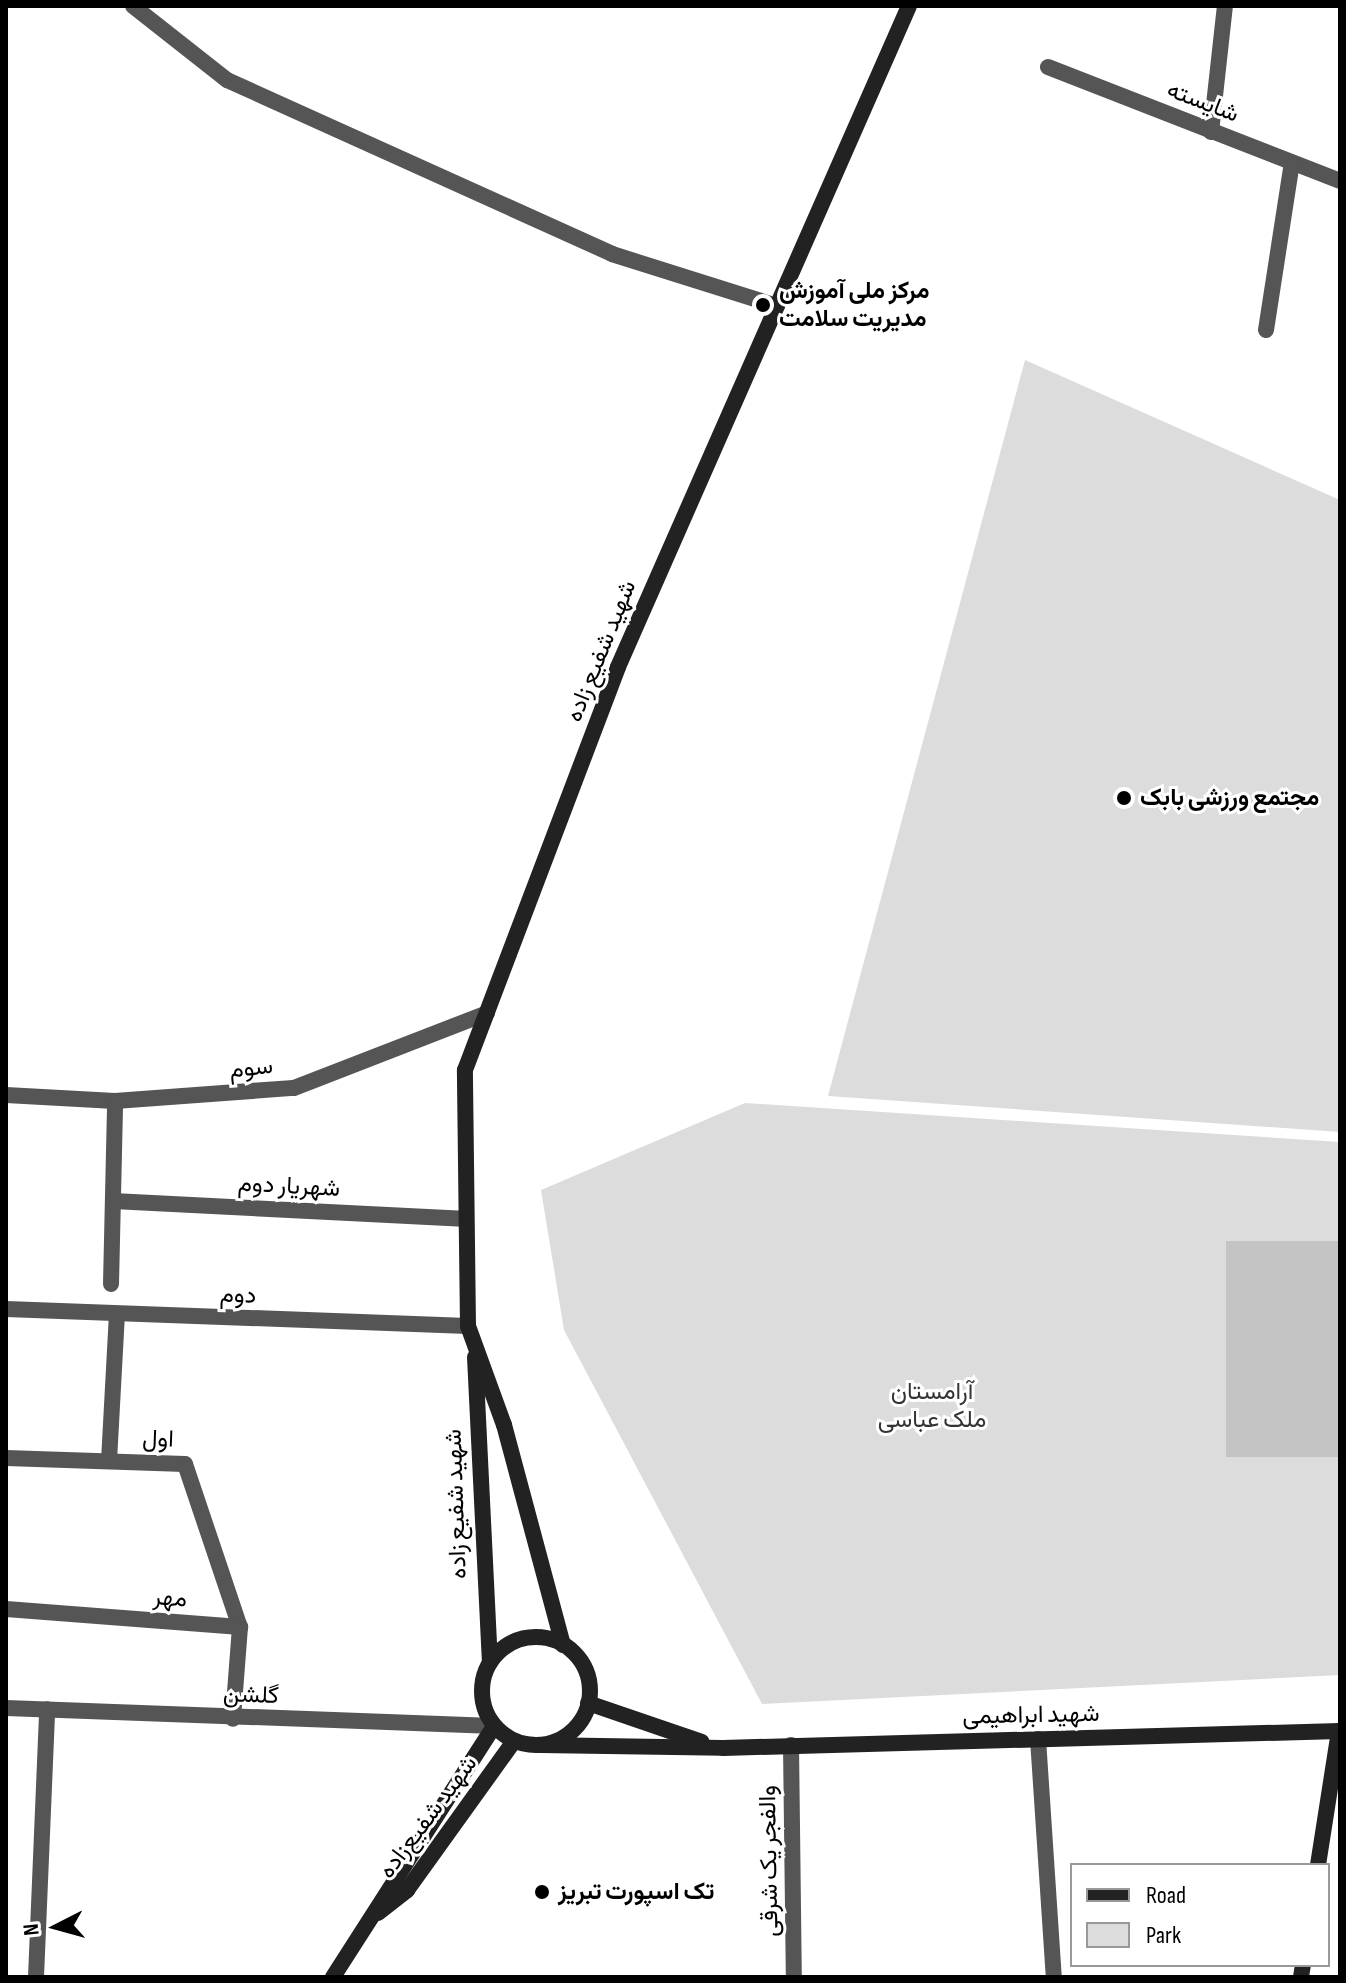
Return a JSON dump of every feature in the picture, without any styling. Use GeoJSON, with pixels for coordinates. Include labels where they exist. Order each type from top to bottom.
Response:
{"type":"FeatureCollection","features":[{"type":"Feature","properties":{"kind":"main road","name":"شهید شفیع زاده"},"geometry":{"type":"LineString","coordinates":[[563,1645],[468,1326],[463,1219],[465,1070],[618,667],[909,6]]}},
{"type":"Feature","properties":{"kind":"main road","name":"شهید شفیع زاده"},"geometry":{"type":"LineString","coordinates":[[474,1344],[490,1663]]}},
{"type":"Feature","properties":{"kind":"main road"},"geometry":{"type":"LineString","coordinates":[[514,1641],[563,1645],[587,1676],[588,1703],[571,1732],[540,1745],[514,1741],[494,1726],[482,1695],[490,1663],[514,1641]]}},
{"type":"Feature","properties":{"kind":"main road","name":"شهید ابراهیمی"},"geometry":{"type":"LineString","coordinates":[[588,1703],[723,1748]]}},
{"type":"Feature","properties":{"kind":"main road","name":"شهید شفیع‌زاده"},"geometry":{"type":"LineString","coordinates":[[333,1977],[374,1917],[391,1877],[494,1726]]}},
{"type":"Feature","properties":{"kind":"main road"},"geometry":{"type":"LineString","coordinates":[[1318,1863],[1339,1731]]}},
{"type":"Feature","properties":{"kind":"main road","name":"شهید ابراهیمی"},"geometry":{"type":"LineString","coordinates":[[540,1745],[723,1748],[1339,1731]]}},
{"type":"Feature","properties":{"kind":"main road","name":"شهید شفیع‌زاده"},"geometry":{"type":"LineString","coordinates":[[374,1917],[407,1890],[514,1741]]}},
{"type":"Feature","properties":{"kind":"street"},"geometry":{"type":"LineString","coordinates":[[133,6],[227,80],[612,254],[777,306]]}},
{"type":"Feature","properties":{"kind":"street"},"geometry":{"type":"LineString","coordinates":[[1211,132],[1225,6]]}},
{"type":"Feature","properties":{"kind":"street","name":"شایسته"},"geometry":{"type":"LineString","coordinates":[[1048,67],[1340,181]]}},
{"type":"Feature","properties":{"kind":"street"},"geometry":{"type":"LineString","coordinates":[[1266,330],[1292,163]]}},
{"type":"Feature","properties":{"kind":"street","name":"سوم"},"geometry":{"type":"LineString","coordinates":[[6,1095],[115,1101],[294,1088],[487,1013]]}},
{"type":"Feature","properties":{"kind":"street"},"geometry":{"type":"LineString","coordinates":[[111,1284],[115,1101]]}},
{"type":"Feature","properties":{"kind":"street","name":"شهریار دوم"},"geometry":{"type":"LineString","coordinates":[[113,1201],[463,1219]]}},
{"type":"Feature","properties":{"kind":"street","name":"دوم"},"geometry":{"type":"LineString","coordinates":[[6,1309],[468,1326]]}},
{"type":"Feature","properties":{"kind":"street"},"geometry":{"type":"LineString","coordinates":[[109,1461],[117,1315]]}},
{"type":"Feature","properties":{"kind":"street","name":"اول"},"geometry":{"type":"LineString","coordinates":[[6,1458],[185,1464],[240,1627]]}},
{"type":"Feature","properties":{"kind":"street","name":"مهر"},"geometry":{"type":"LineString","coordinates":[[6,1609],[240,1627]]}},
{"type":"Feature","properties":{"kind":"street"},"geometry":{"type":"LineString","coordinates":[[233,1719],[240,1627]]}},
{"type":"Feature","properties":{"kind":"street","name":"گلشن"},"geometry":{"type":"LineString","coordinates":[[6,1708],[233,1719],[494,1726]]}},
{"type":"Feature","properties":{"kind":"street"},"geometry":{"type":"LineString","coordinates":[[36,1977],[47,1709]]}},
{"type":"Feature","properties":{"kind":"street"},"geometry":{"type":"LineString","coordinates":[[1038,1739],[1054,1977]]}},
{"type":"Feature","properties":{"kind":"street","name":"والفجر یک شرقی"},"geometry":{"type":"LineString","coordinates":[[791,1745],[794,1977]]}},
{"type":"Feature","properties":{"kind":"green space","name":"مجتمع ورزشی بابک"},"geometry":{"type":"Polygon","coordinates":[[[1025,360],[1340,500],[1340,1132],[828,1096],[1025,360]]]}},
{"type":"Feature","properties":{"kind":"green space","name":"آرامستان ملک عباسی"},"geometry":{"type":"Polygon","coordinates":[[[745,1103],[1340,1142],[1340,1675],[762,1704],[564,1330],[541,1190],[745,1103]]]}},
{"type":"Feature","properties":{"kind":"building"},"geometry":{"type":"Polygon","coordinates":[[[1226,1241],[1340,1241],[1340,1457],[1226,1457],[1226,1241]]]}},
{"type":"Feature","properties":{"kind":"place","name":"مركز ملى آموزش مديريت سلامت"},"geometry":{"type":"Point","coordinates":[763,305]}},
{"type":"Feature","properties":{"kind":"place","name":"مجتمع ورزشی بابک"},"geometry":{"type":"Point","coordinates":[1124,798]}},
{"type":"Feature","properties":{"kind":"place","name":"تک اسپورت تبریز"},"geometry":{"type":"Point","coordinates":[542,1892]}}]}
